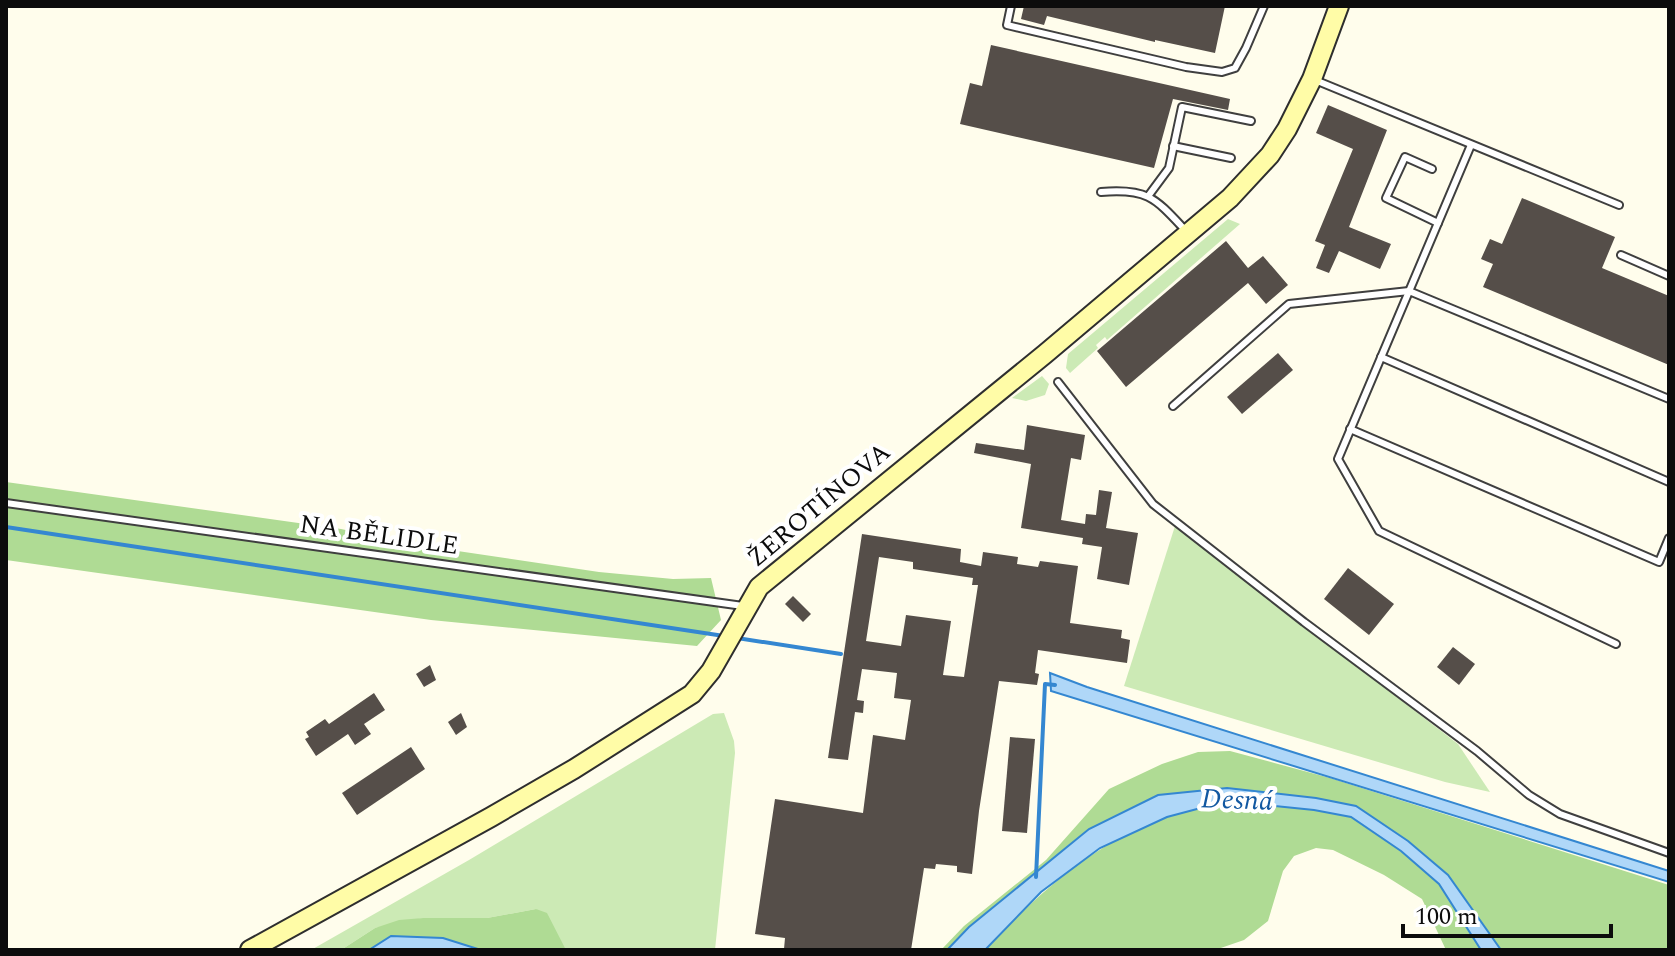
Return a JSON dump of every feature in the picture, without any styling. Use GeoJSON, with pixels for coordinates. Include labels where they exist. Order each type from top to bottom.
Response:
{"type":"FeatureCollection","features":[{"type":"Feature","properties":{"kind":"street","name":"ŽEROTÍNOVA"},"geometry":{"type":"LineString","coordinates":[[250,950],[491,817],[692,694],[711,671],[759,587],[1045,354],[1230,198],[1270,155],[1287,129],[1312,79],[1339,6]]}},
{"type":"Feature","properties":{"kind":"lane"},"geometry":{"type":"LineString","coordinates":[[1011,6],[1007,25],[1186,67],[1222,72],[1235,68],[1264,6]]}},
{"type":"Feature","properties":{"kind":"lane"},"geometry":{"type":"LineString","coordinates":[[1312,79],[1619,205]]}},
{"type":"Feature","properties":{"kind":"lane"},"geometry":{"type":"LineString","coordinates":[[1149,195],[1169,168],[1182,107],[1251,121]]}},
{"type":"Feature","properties":{"kind":"lane"},"geometry":{"type":"LineString","coordinates":[[1471,145],[1338,459],[1379,531],[1616,644]]}},
{"type":"Feature","properties":{"kind":"lane"},"geometry":{"type":"LineString","coordinates":[[1173,146],[1231,158]]}},
{"type":"Feature","properties":{"kind":"lane"},"geometry":{"type":"LineString","coordinates":[[1432,169],[1405,157],[1386,198],[1438,223]]}},
{"type":"Feature","properties":{"kind":"lane"},"geometry":{"type":"LineString","coordinates":[[1101,192],[1149,195],[1188,233]]}},
{"type":"Feature","properties":{"kind":"lane"},"geometry":{"type":"LineString","coordinates":[[1621,255],[1669,276]]}},
{"type":"Feature","properties":{"kind":"lane"},"geometry":{"type":"LineString","coordinates":[[1173,406],[1289,304],[1409,291],[1669,399]]}},
{"type":"Feature","properties":{"kind":"lane"},"geometry":{"type":"LineString","coordinates":[[1381,357],[1669,482]]}},
{"type":"Feature","properties":{"kind":"lane"},"geometry":{"type":"LineString","coordinates":[[1058,382],[1153,504],[1304,622],[1477,751],[1529,795],[1560,814],[1669,853]]}},
{"type":"Feature","properties":{"kind":"lane"},"geometry":{"type":"LineString","coordinates":[[1350,429],[1659,562],[1669,538]]}},
{"type":"Feature","properties":{"kind":"lane","name":"NA BĚLIDLE"},"geometry":{"type":"LineString","coordinates":[[6,503],[746,607]]}},
{"type":"Feature","properties":{"kind":"green space"},"geometry":{"type":"Polygon","coordinates":[[[1228,219],[1240,224],[1107,340],[1105,337],[1096,345],[1098,348],[1070,373],[1066,368],[1068,354],[1228,219]]]}},
{"type":"Feature","properties":{"kind":"green space"},"geometry":{"type":"Polygon","coordinates":[[[1042,376],[1049,384],[1045,395],[1026,401],[1012,398],[1042,376]]]}},
{"type":"Feature","properties":{"kind":"green space"},"geometry":{"type":"Polygon","coordinates":[[[6,482],[341,529],[417,545],[599,572],[673,579],[711,578],[721,620],[697,646],[431,620],[6,560],[6,482]]]}},
{"type":"Feature","properties":{"kind":"green space"},"geometry":{"type":"Polygon","coordinates":[[[1175,526],[1458,744],[1490,792],[1445,782],[1124,686],[1175,526]]]}},
{"type":"Feature","properties":{"kind":"green space"},"geometry":{"type":"Polygon","coordinates":[[[724,713],[735,753],[715,950],[566,950],[536,909],[487,918],[423,918],[375,928],[341,950],[311,950],[713,714],[724,713]]]}},
{"type":"Feature","properties":{"kind":"green space"},"geometry":{"type":"Polygon","coordinates":[[[1230,751],[1330,778],[1669,885],[1669,950],[1501,950],[1448,875],[1408,841],[1356,806],[1227,788],[1089,829],[969,927],[947,950],[941,950],[964,926],[1046,860],[1109,789],[1162,764],[1198,752],[1230,751]]]}},
{"type":"Feature","properties":{"kind":"green space"},"geometry":{"type":"Polygon","coordinates":[[[1227,801],[1351,817],[1401,851],[1439,884],[1481,950],[1446,950],[1422,899],[1384,875],[1333,850],[1316,848],[1294,856],[1283,871],[1268,921],[1244,940],[1215,950],[985,950],[1046,890],[1115,840],[1167,816],[1227,801]]]}},
{"type":"Feature","properties":{"kind":"green space"},"geometry":{"type":"Polygon","coordinates":[[[536,909],[547,913],[566,950],[481,950],[443,938],[391,936],[369,950],[341,950],[375,928],[399,920],[487,918],[536,909]]]}},
{"type":"Feature","properties":{"kind":"water"},"geometry":{"type":"Polygon","coordinates":[[[1050,673],[1669,871],[1669,882],[1051,691],[1050,673]]]}},
{"type":"Feature","properties":{"kind":"water","name":"Desná"},"geometry":{"type":"Polygon","coordinates":[[[1227,788],[1356,806],[1408,841],[1448,875],[1501,950],[1481,950],[1439,884],[1401,851],[1351,817],[1227,801],[1167,817],[1100,848],[1041,892],[985,950],[947,950],[969,927],[1089,829],[1158,795],[1227,788]]]}},
{"type":"Feature","properties":{"kind":"water"},"geometry":{"type":"Polygon","coordinates":[[[391,936],[443,938],[481,950],[369,950],[391,936]]]}},
{"type":"Feature","properties":{"kind":"building"},"geometry":{"type":"Polygon","coordinates":[[[1024,6],[1225,6],[1215,53],[1047,16],[1044,25],[1021,19],[1024,6]]]}},
{"type":"Feature","properties":{"kind":"building"},"geometry":{"type":"Polygon","coordinates":[[[991,45],[1230,99],[1228,110],[1173,99],[1154,168],[960,124],[970,83],[982,86],[991,45]]]}},
{"type":"Feature","properties":{"kind":"building"},"geometry":{"type":"Polygon","coordinates":[[[1328,105],[1387,130],[1349,227],[1391,244],[1380,269],[1339,251],[1329,273],[1316,268],[1325,245],[1315,241],[1353,149],[1316,133],[1328,105]]]}},
{"type":"Feature","properties":{"kind":"building"},"geometry":{"type":"Polygon","coordinates":[[[1522,198],[1615,237],[1602,268],[1669,296],[1669,365],[1483,287],[1493,264],[1481,259],[1490,239],[1502,244],[1522,198]]]}},
{"type":"Feature","properties":{"kind":"building"},"geometry":{"type":"Polygon","coordinates":[[[1226,241],[1248,268],[1263,256],[1288,285],[1266,304],[1248,283],[1126,387],[1097,351],[1226,241]]]}},
{"type":"Feature","properties":{"kind":"building"},"geometry":{"type":"Polygon","coordinates":[[[1278,353],[1293,370],[1242,414],[1227,397],[1278,353]]]}},
{"type":"Feature","properties":{"kind":"building"},"geometry":{"type":"Polygon","coordinates":[[[1027,425],[1085,435],[1081,460],[1071,458],[1061,520],[1085,524],[1086,514],[1096,515],[1099,490],[1112,492],[1106,528],[1138,533],[1129,585],[1097,579],[1102,547],[1082,544],[1083,538],[1021,528],[1031,464],[974,453],[976,443],[1024,450],[1027,425]]]}},
{"type":"Feature","properties":{"kind":"building"},"geometry":{"type":"Polygon","coordinates":[[[862,534],[961,549],[960,562],[981,566],[983,552],[1018,557],[1017,564],[1038,567],[1040,561],[1078,566],[1070,623],[1122,630],[1121,638],[1130,640],[1127,663],[1038,650],[1037,685],[999,681],[972,874],[957,872],[957,866],[936,864],[935,869],[924,868],[911,950],[784,949],[785,938],[755,934],[775,799],[863,813],[873,735],[905,740],[911,700],[894,698],[897,673],[862,669],[857,700],[864,701],[863,713],[855,712],[848,760],[828,758],[862,534]],[[879,557],[866,641],[901,646],[906,615],[951,621],[943,675],[964,677],[978,585],[972,585],[973,578],[913,569],[913,562],[879,557]]]}},
{"type":"Feature","properties":{"kind":"building"},"geometry":{"type":"Polygon","coordinates":[[[1348,568],[1394,604],[1369,635],[1324,599],[1348,568]]]}},
{"type":"Feature","properties":{"kind":"building"},"geometry":{"type":"Polygon","coordinates":[[[793,596],[811,614],[803,622],[785,604],[793,596]]]}},
{"type":"Feature","properties":{"kind":"building"},"geometry":{"type":"Polygon","coordinates":[[[1453,647],[1475,664],[1459,685],[1437,667],[1453,647]]]}},
{"type":"Feature","properties":{"kind":"building"},"geometry":{"type":"Polygon","coordinates":[[[430,665],[436,680],[424,687],[416,674],[430,665]]]}},
{"type":"Feature","properties":{"kind":"building"},"geometry":{"type":"Polygon","coordinates":[[[374,693],[385,710],[364,724],[371,734],[355,745],[348,734],[316,756],[305,739],[309,737],[306,732],[325,719],[329,724],[374,693]]]}},
{"type":"Feature","properties":{"kind":"building"},"geometry":{"type":"Polygon","coordinates":[[[461,713],[467,727],[456,735],[448,722],[461,713]]]}},
{"type":"Feature","properties":{"kind":"building"},"geometry":{"type":"Polygon","coordinates":[[[1010,737],[1035,739],[1027,833],[1002,831],[1010,737]]]}},
{"type":"Feature","properties":{"kind":"building"},"geometry":{"type":"Polygon","coordinates":[[[411,747],[425,769],[357,815],[342,793],[411,747]]]}},
{"type":"Feature","properties":{"kind":"waterway"},"geometry":{"type":"LineString","coordinates":[[6,527],[724,636]]}},
{"type":"Feature","properties":{"kind":"waterway"},"geometry":{"type":"LineString","coordinates":[[737,638],[841,654]]}},
{"type":"Feature","properties":{"kind":"waterway"},"geometry":{"type":"LineString","coordinates":[[1036,877],[1045,684],[1055,685]]}}]}
